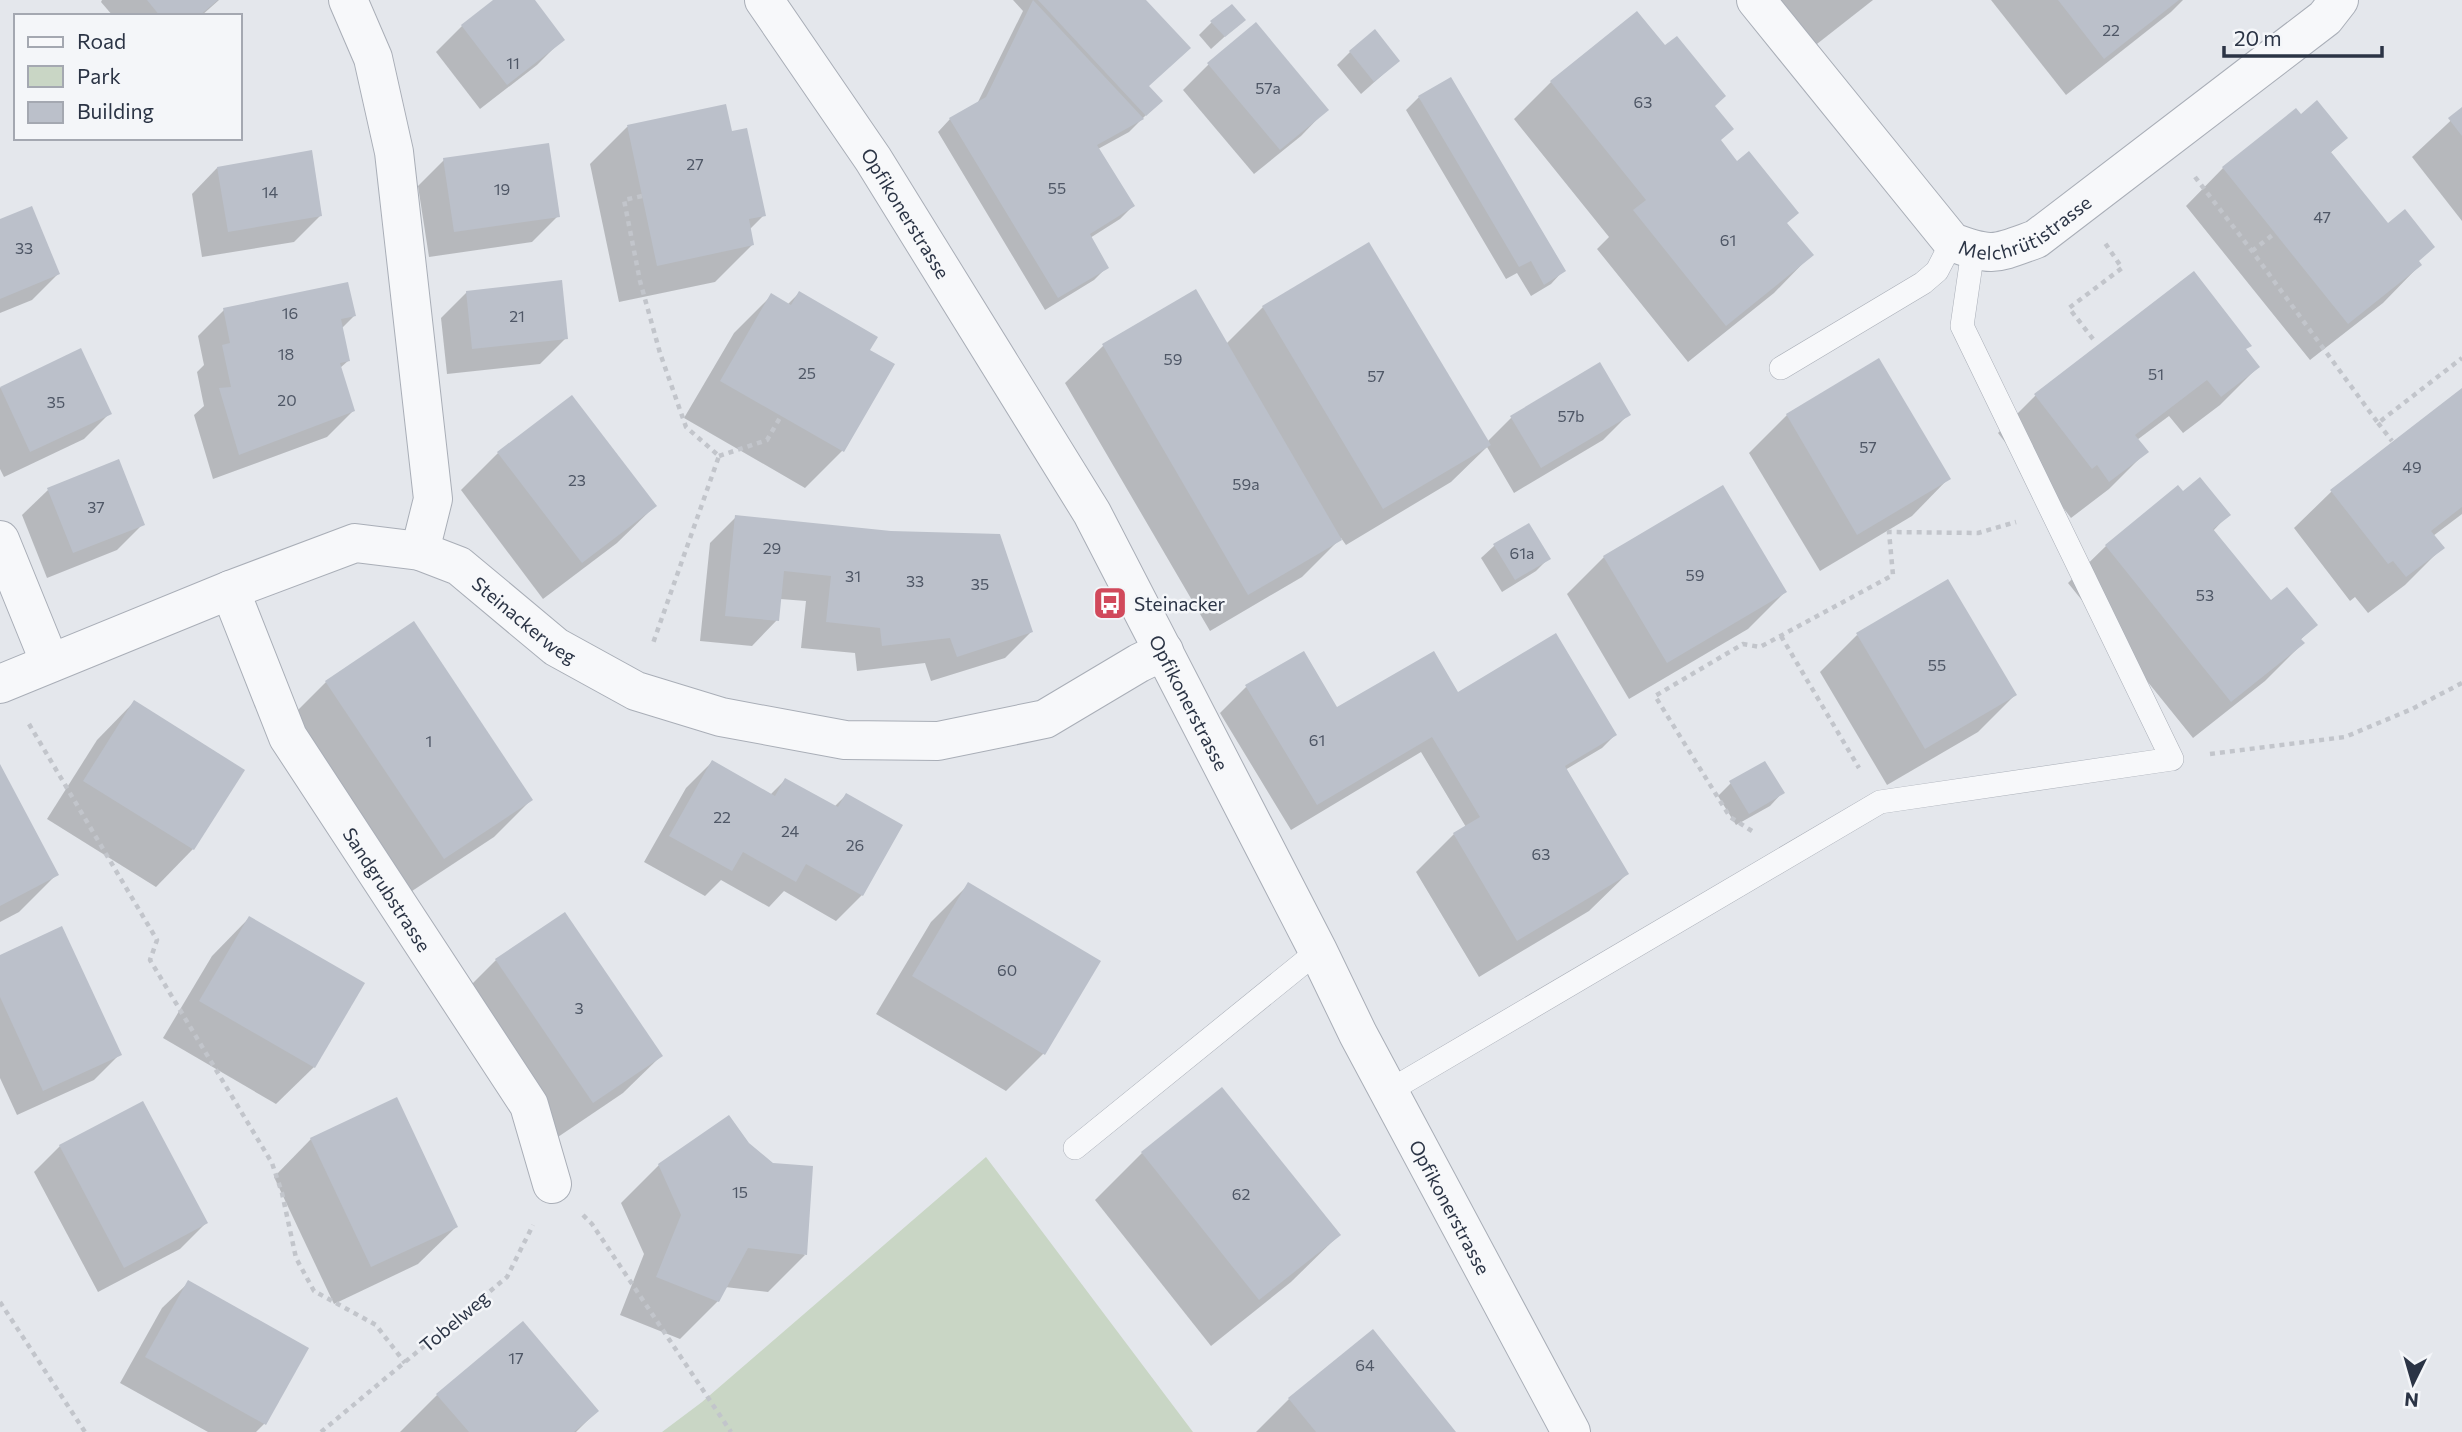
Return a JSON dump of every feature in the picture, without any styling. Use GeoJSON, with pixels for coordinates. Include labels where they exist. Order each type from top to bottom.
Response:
{"type":"FeatureCollection","features":[{"type":"Feature","properties":{"kind":"street"},"geometry":{"type":"LineString","coordinates":[[0,684],[230,590],[355,543],[420,551],[433,499],[394,152],[373,58],[348,0]]}},
{"type":"Feature","properties":{"kind":"street","name":"Opfikonerstrasse"},"geometry":{"type":"LineString","coordinates":[[764,0],[873,159],[1092,513],[1389,1091],[1572,1432]]}},
{"type":"Feature","properties":{"kind":"street","name":"Melchrütistrasse"},"geometry":{"type":"LineString","coordinates":[[1756,0],[1962,246],[1994,254],[2036,239],[2325,18],[2339,0]]}},
{"type":"Feature","properties":{"kind":"street"},"geometry":{"type":"LineString","coordinates":[[0,540],[50,663]]}},
{"type":"Feature","properties":{"kind":"street","name":"Steinackerweg"},"geometry":{"type":"LineString","coordinates":[[420,551],[459,566],[556,647],[636,691],[721,717],[845,740],[938,741],[1045,719],[1164,651]]}},
{"type":"Feature","properties":{"kind":"street","name":"Sandgrubstrasse"},"geometry":{"type":"LineString","coordinates":[[230,590],[288,737],[530,1105],[552,1184]]}},
{"type":"Feature","properties":{"kind":"lane"},"geometry":{"type":"LineString","coordinates":[[1781,368],[1923,283],[1962,246]]}},
{"type":"Feature","properties":{"kind":"lane"},"geometry":{"type":"LineString","coordinates":[[1389,1091],[1880,802],[2172,759],[1962,326],[1962,246]]}},
{"type":"Feature","properties":{"kind":"lane"},"geometry":{"type":"LineString","coordinates":[[1075,1148],[1318,951]]}},
{"type":"Feature","properties":{"kind":"path"},"geometry":{"type":"LineString","coordinates":[[2192,173],[2252,250],[2392,442]]}},
{"type":"Feature","properties":{"kind":"path"},"geometry":{"type":"LineString","coordinates":[[642,196],[624,200],[640,281],[660,353],[686,427],[719,456]]}},
{"type":"Feature","properties":{"kind":"path"},"geometry":{"type":"LineString","coordinates":[[2252,250],[2275,233]]}},
{"type":"Feature","properties":{"kind":"path"},"geometry":{"type":"LineString","coordinates":[[2093,339],[2069,309],[2122,268],[2105,243]]}},
{"type":"Feature","properties":{"kind":"path"},"geometry":{"type":"LineString","coordinates":[[2378,423],[2462,358]]}},
{"type":"Feature","properties":{"kind":"path"},"geometry":{"type":"LineString","coordinates":[[719,456],[768,440],[781,416]]}},
{"type":"Feature","properties":{"kind":"path"},"geometry":{"type":"LineString","coordinates":[[650,651],[719,456]]}},
{"type":"Feature","properties":{"kind":"path"},"geometry":{"type":"LineString","coordinates":[[1770,866],[1750,829],[1730,817],[1655,696],[1743,643],[1760,647],[1893,575],[1889,532],[1978,533],[2037,515],[2049,506]]}},
{"type":"Feature","properties":{"kind":"path"},"geometry":{"type":"LineString","coordinates":[[1781,636],[1880,802]]}},
{"type":"Feature","properties":{"kind":"path"},"geometry":{"type":"LineString","coordinates":[[2172,759],[2345,737],[2412,709],[2462,683]]}},
{"type":"Feature","properties":{"kind":"path"},"geometry":{"type":"LineString","coordinates":[[25,716],[157,940],[150,960],[272,1163],[282,1193],[296,1258],[314,1292],[376,1325],[405,1363]]}},
{"type":"Feature","properties":{"kind":"path","name":"Tobelweg"},"geometry":{"type":"LineString","coordinates":[[321,1432],[507,1277],[552,1184]]}},
{"type":"Feature","properties":{"kind":"path"},"geometry":{"type":"LineString","coordinates":[[592,1224],[731,1432]]}},
{"type":"Feature","properties":{"kind":"path"},"geometry":{"type":"LineString","coordinates":[[0,1302],[85,1432]]}},
{"type":"Feature","properties":{"kind":"green space"},"geometry":{"type":"Polygon","coordinates":[[[986,1157],[1193,1432],[662,1432],[702,1402],[986,1157]]]}},
{"type":"Feature","properties":{"kind":"building"},"geometry":{"type":"Polygon","coordinates":[[[147,0],[218,0],[201,14],[158,14],[147,0]]]}},
{"type":"Feature","properties":{"kind":"building"},"geometry":{"type":"Polygon","coordinates":[[[493,0],[535,0],[565,40],[507,85],[461,25],[493,0]]]}},
{"type":"Feature","properties":{"kind":"building"},"geometry":{"type":"Polygon","coordinates":[[[1033,0],[1144,119],[1097,145],[1135,206],[1090,234],[1109,268],[1058,298],[949,118],[986,97],[1033,0]]]}},
{"type":"Feature","properties":{"kind":"building"},"geometry":{"type":"Polygon","coordinates":[[[1038,0],[1146,0],[1191,48],[1149,86],[1163,101],[1146,116],[1038,0]]]}},
{"type":"Feature","properties":{"kind":"building"},"geometry":{"type":"Polygon","coordinates":[[[2058,0],[2179,0],[2104,59],[2058,0]]]}},
{"type":"Feature","properties":{"kind":"building"},"geometry":{"type":"Polygon","coordinates":[[[1232,4],[1246,20],[1225,37],[1210,21],[1232,4]]]}},
{"type":"Feature","properties":{"kind":"building"},"geometry":{"type":"Polygon","coordinates":[[[1637,11],[1665,45],[1677,36],[1726,96],[1715,106],[1734,129],[1721,140],[1737,161],[1749,151],[1799,213],[1787,223],[1814,255],[1726,326],[1633,210],[1646,200],[1550,81],[1637,11]]]}},
{"type":"Feature","properties":{"kind":"building"},"geometry":{"type":"Polygon","coordinates":[[[1256,22],[1329,110],[1280,150],[1207,63],[1256,22]]]}},
{"type":"Feature","properties":{"kind":"building"},"geometry":{"type":"Polygon","coordinates":[[[1375,29],[1400,61],[1374,82],[1349,51],[1375,29]]]}},
{"type":"Feature","properties":{"kind":"building"},"geometry":{"type":"Polygon","coordinates":[[[1451,77],[1566,271],[1544,285],[1531,261],[1519,267],[1418,96],[1451,77]]]}},
{"type":"Feature","properties":{"kind":"building"},"geometry":{"type":"Polygon","coordinates":[[[2317,100],[2348,138],[2331,152],[2388,223],[2405,209],[2435,247],[2419,261],[2422,265],[2348,324],[2222,167],[2296,108],[2301,114],[2317,100]]]}},
{"type":"Feature","properties":{"kind":"building"},"geometry":{"type":"Polygon","coordinates":[[[726,104],[732,131],[747,128],[766,216],[749,219],[754,245],[657,266],[627,125],[726,104]]]}},
{"type":"Feature","properties":{"kind":"building"},"geometry":{"type":"Polygon","coordinates":[[[2462,107],[2462,136],[2448,118],[2462,107]]]}},
{"type":"Feature","properties":{"kind":"building"},"geometry":{"type":"Polygon","coordinates":[[[549,143],[560,217],[454,232],[443,158],[549,143]]]}},
{"type":"Feature","properties":{"kind":"building"},"geometry":{"type":"Polygon","coordinates":[[[312,150],[322,216],[228,232],[217,167],[312,150]]]}},
{"type":"Feature","properties":{"kind":"building"},"geometry":{"type":"Polygon","coordinates":[[[32,206],[60,274],[0,299],[0,219],[32,206]]]}},
{"type":"Feature","properties":{"kind":"building"},"geometry":{"type":"Polygon","coordinates":[[[1369,242],[1491,445],[1383,509],[1262,306],[1369,242]]]}},
{"type":"Feature","properties":{"kind":"building"},"geometry":{"type":"Polygon","coordinates":[[[2194,271],[2252,346],[2246,349],[2260,367],[2221,397],[2207,380],[2135,435],[2149,452],[2109,482],[2097,465],[2092,469],[2034,394],[2194,271]]]}},
{"type":"Feature","properties":{"kind":"building"},"geometry":{"type":"Polygon","coordinates":[[[562,280],[568,339],[472,349],[466,291],[562,280]]]}},
{"type":"Feature","properties":{"kind":"building"},"geometry":{"type":"Polygon","coordinates":[[[348,282],[356,316],[341,319],[350,361],[340,363],[355,411],[239,455],[219,388],[231,387],[222,345],[230,343],[223,308],[348,282]]]}},
{"type":"Feature","properties":{"kind":"building"},"geometry":{"type":"Polygon","coordinates":[[[1196,289],[1342,540],[1248,595],[1102,344],[1196,289]]]}},
{"type":"Feature","properties":{"kind":"building"},"geometry":{"type":"Polygon","coordinates":[[[799,291],[878,337],[870,350],[895,364],[844,452],[720,381],[771,293],[791,305],[799,291]]]}},
{"type":"Feature","properties":{"kind":"building"},"geometry":{"type":"Polygon","coordinates":[[[81,348],[112,414],[30,452],[0,387],[81,348]]]}},
{"type":"Feature","properties":{"kind":"building"},"geometry":{"type":"Polygon","coordinates":[[[1879,358],[1951,479],[1857,535],[1786,414],[1879,358]]]}},
{"type":"Feature","properties":{"kind":"building"},"geometry":{"type":"Polygon","coordinates":[[[1600,362],[1631,415],[1541,468],[1510,416],[1600,362]]]}},
{"type":"Feature","properties":{"kind":"building"},"geometry":{"type":"Polygon","coordinates":[[[2462,388],[2462,507],[2431,531],[2445,548],[2406,577],[2393,561],[2388,564],[2330,490],[2462,388]]]}},
{"type":"Feature","properties":{"kind":"building"},"geometry":{"type":"Polygon","coordinates":[[[572,395],[657,506],[582,563],[497,452],[572,395]]]}},
{"type":"Feature","properties":{"kind":"building"},"geometry":{"type":"Polygon","coordinates":[[[119,459],[145,525],[73,553],[47,488],[119,459]]]}},
{"type":"Feature","properties":{"kind":"building"},"geometry":{"type":"Polygon","coordinates":[[[2200,477],[2231,515],[2213,529],[2271,600],[2287,587],[2318,625],[2301,639],[2305,643],[2231,702],[2105,545],[2178,485],[2183,491],[2200,477]]]}},
{"type":"Feature","properties":{"kind":"building"},"geometry":{"type":"Polygon","coordinates":[[[1723,485],[1787,592],[1667,663],[1603,556],[1723,485]]]}},
{"type":"Feature","properties":{"kind":"building"},"geometry":{"type":"Polygon","coordinates":[[[735,515],[891,531],[1000,534],[1033,632],[957,657],[950,638],[882,646],[880,628],[826,622],[831,576],[784,571],[779,621],[725,616],[735,515]]]}},
{"type":"Feature","properties":{"kind":"building"},"geometry":{"type":"Polygon","coordinates":[[[1529,523],[1551,559],[1515,580],[1493,544],[1529,523]]]}},
{"type":"Feature","properties":{"kind":"building"},"geometry":{"type":"Polygon","coordinates":[[[1948,579],[2017,695],[1925,749],[1856,633],[1948,579]]]}},
{"type":"Feature","properties":{"kind":"building"},"geometry":{"type":"Polygon","coordinates":[[[414,621],[533,800],[444,859],[325,681],[414,621]]]}},
{"type":"Feature","properties":{"kind":"building"},"geometry":{"type":"Polygon","coordinates":[[[1556,633],[1617,735],[1565,766],[1629,874],[1517,941],[1453,833],[1480,817],[1432,737],[1317,805],[1245,685],[1304,651],[1337,707],[1434,651],[1458,692],[1556,633]]]}},
{"type":"Feature","properties":{"kind":"building"},"geometry":{"type":"Polygon","coordinates":[[[134,700],[245,770],[194,850],[83,781],[134,700]]]}},
{"type":"Feature","properties":{"kind":"building"},"geometry":{"type":"Polygon","coordinates":[[[712,760],[775,796],[785,778],[838,807],[846,793],[903,825],[863,896],[806,864],[796,882],[743,852],[732,871],[669,836],[712,760]]]}},
{"type":"Feature","properties":{"kind":"building"},"geometry":{"type":"Polygon","coordinates":[[[1765,761],[1785,793],[1749,814],[1729,781],[1765,761]]]}},
{"type":"Feature","properties":{"kind":"building"},"geometry":{"type":"Polygon","coordinates":[[[0,764],[59,875],[0,906],[0,764]]]}},
{"type":"Feature","properties":{"kind":"building"},"geometry":{"type":"Polygon","coordinates":[[[968,882],[1101,961],[1045,1055],[912,976],[968,882]]]}},
{"type":"Feature","properties":{"kind":"building"},"geometry":{"type":"Polygon","coordinates":[[[565,912],[663,1056],[593,1103],[495,959],[565,912]]]}},
{"type":"Feature","properties":{"kind":"building"},"geometry":{"type":"Polygon","coordinates":[[[249,916],[365,983],[315,1068],[199,1001],[249,916]]]}},
{"type":"Feature","properties":{"kind":"building"},"geometry":{"type":"Polygon","coordinates":[[[62,926],[122,1055],[43,1091],[0,997],[0,955],[62,926]]]}},
{"type":"Feature","properties":{"kind":"building"},"geometry":{"type":"Polygon","coordinates":[[[1222,1087],[1341,1235],[1259,1300],[1141,1152],[1222,1087]]]}},
{"type":"Feature","properties":{"kind":"building"},"geometry":{"type":"Polygon","coordinates":[[[397,1097],[458,1227],[371,1267],[310,1138],[397,1097]]]}},
{"type":"Feature","properties":{"kind":"building"},"geometry":{"type":"Polygon","coordinates":[[[143,1101],[208,1223],[124,1268],[59,1145],[143,1101]]]}},
{"type":"Feature","properties":{"kind":"building"},"geometry":{"type":"Polygon","coordinates":[[[729,1115],[749,1143],[773,1163],[813,1166],[807,1255],[748,1248],[719,1302],[656,1277],[681,1215],[658,1164],[729,1115]]]}},
{"type":"Feature","properties":{"kind":"building"},"geometry":{"type":"Polygon","coordinates":[[[188,1280],[309,1348],[266,1425],[145,1357],[188,1280]]]}},
{"type":"Feature","properties":{"kind":"building"},"geometry":{"type":"Polygon","coordinates":[[[523,1321],[599,1411],[574,1432],[469,1432],[436,1394],[523,1321]]]}},
{"type":"Feature","properties":{"kind":"building"},"geometry":{"type":"Polygon","coordinates":[[[1373,1329],[1456,1432],[1316,1432],[1288,1398],[1373,1329]]]}},
{"type":"Feature","properties":{"kind":"place","name":"Steinacker"},"geometry":{"type":"Point","coordinates":[1110,603]}}]}
